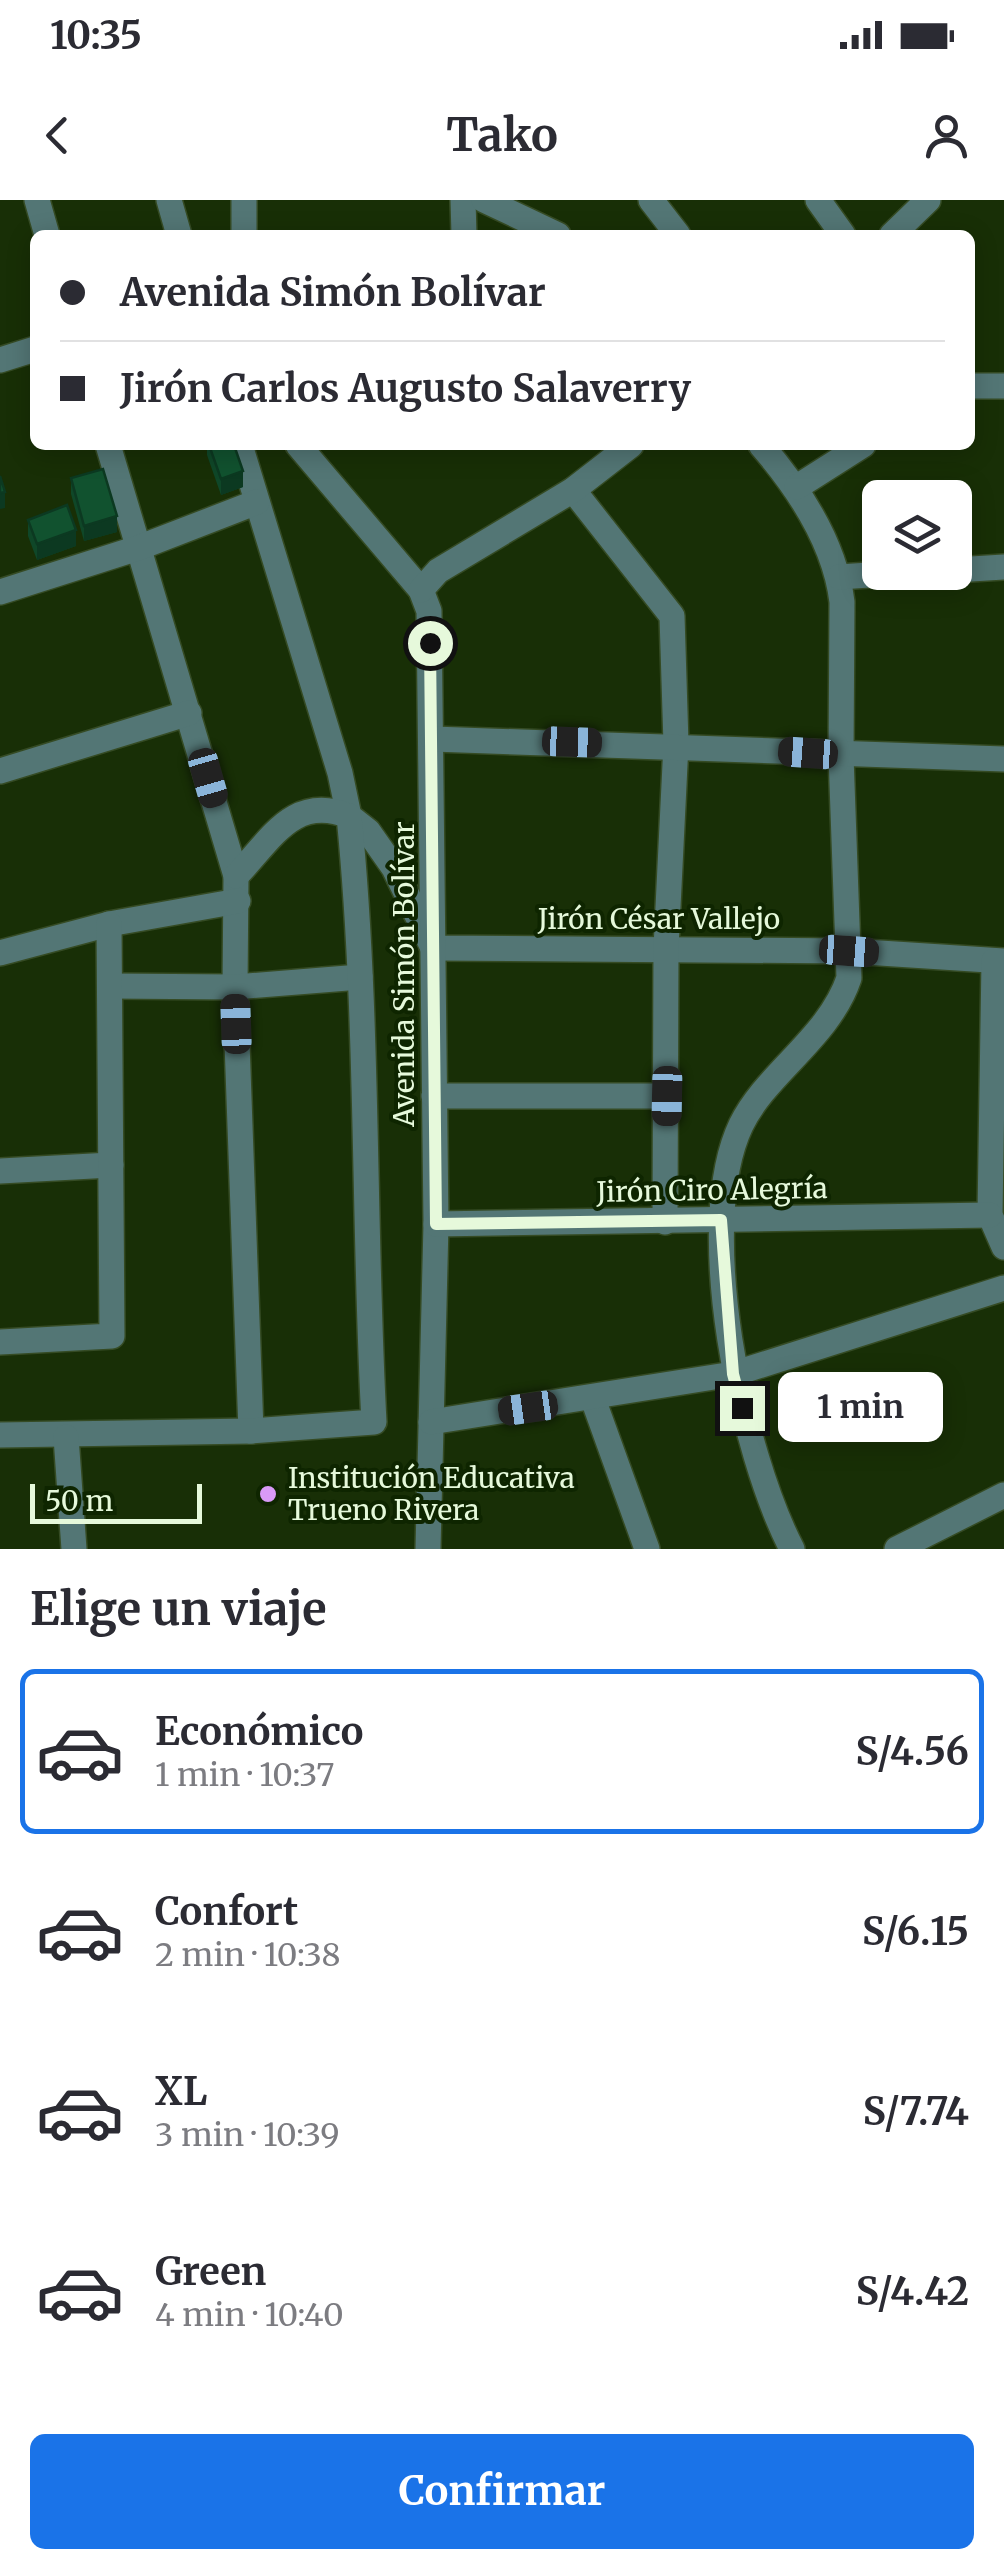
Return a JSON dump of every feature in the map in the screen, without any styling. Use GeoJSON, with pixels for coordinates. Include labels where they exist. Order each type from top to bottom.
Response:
{"type":"FeatureCollection","features":[{"type":"Feature","properties":{"kind":"street"},"geometry":{"type":"LineString","coordinates":[[37,200],[46,230]]}},
{"type":"Feature","properties":{"kind":"street"},"geometry":{"type":"LineString","coordinates":[[168,200],[177,230]]}},
{"type":"Feature","properties":{"kind":"street"},"geometry":{"type":"LineString","coordinates":[[244,200],[244,230]]}},
{"type":"Feature","properties":{"kind":"street"},"geometry":{"type":"LineString","coordinates":[[463,200],[464,230]]}},
{"type":"Feature","properties":{"kind":"street"},"geometry":{"type":"LineString","coordinates":[[484,200],[547,230]]}},
{"type":"Feature","properties":{"kind":"street"},"geometry":{"type":"LineString","coordinates":[[651,200],[674,230]]}},
{"type":"Feature","properties":{"kind":"street"},"geometry":{"type":"LineString","coordinates":[[818,200],[840,230]]}},
{"type":"Feature","properties":{"kind":"street"},"geometry":{"type":"LineString","coordinates":[[897,230],[928,200]]}},
{"type":"Feature","properties":{"kind":"street"},"geometry":{"type":"LineString","coordinates":[[0,360],[30,351]]}},
{"type":"Feature","properties":{"kind":"street"},"geometry":{"type":"LineString","coordinates":[[975,386],[1004,386]]}},
{"type":"Feature","properties":{"kind":"street"},"geometry":{"type":"LineString","coordinates":[[109,450],[237,888],[235,987],[250,1431]]}},
{"type":"Feature","properties":{"kind":"street"},"geometry":{"type":"LineString","coordinates":[[0,1435],[66,1437],[250,1431],[374,1422],[364,1251],[360,977],[349,816],[340,773],[242,450]]}},
{"type":"Feature","properties":{"kind":"street"},"geometry":{"type":"LineString","coordinates":[[310,450],[421,590],[438,571],[573,490],[624,450]]}},
{"type":"Feature","properties":{"kind":"street"},"geometry":{"type":"LineString","coordinates":[[765,450],[797,486],[839,577],[850,978],[841,1004],[742,1122],[721,1220],[733,1374],[771,1508],[792,1549]]}},
{"type":"Feature","properties":{"kind":"street"},"geometry":{"type":"LineString","coordinates":[[797,486],[855,450]]}},
{"type":"Feature","properties":{"kind":"street"},"geometry":{"type":"LineString","coordinates":[[573,490],[672,616],[676,744],[666,948],[665,1222]]}},
{"type":"Feature","properties":{"kind":"street"},"geometry":{"type":"LineString","coordinates":[[0,592],[138,548],[258,502]]}},
{"type":"Feature","properties":{"kind":"street"},"geometry":{"type":"LineString","coordinates":[[972,569],[1004,567]]}},
{"type":"Feature","properties":{"kind":"street"},"geometry":{"type":"LineString","coordinates":[[839,577],[862,575]]}},
{"type":"Feature","properties":{"kind":"street","name":"Avenida Simón Bolívar"},"geometry":{"type":"LineString","coordinates":[[421,590],[429,611],[433,739],[436,1224],[428,1549]]}},
{"type":"Feature","properties":{"kind":"street"},"geometry":{"type":"LineString","coordinates":[[0,771],[189,713]]}},
{"type":"Feature","properties":{"kind":"street"},"geometry":{"type":"LineString","coordinates":[[433,739],[676,744],[841,756],[1004,759]]}},
{"type":"Feature","properties":{"kind":"street"},"geometry":{"type":"LineString","coordinates":[[0,953],[237,888],[285,824],[310,808],[325,806],[349,816],[368,831],[394,868],[433,948]]}},
{"type":"Feature","properties":{"kind":"street"},"geometry":{"type":"LineString","coordinates":[[0,1342],[112,1336],[109,924]]}},
{"type":"Feature","properties":{"kind":"street","name":"Jirón César Vallejo"},"geometry":{"type":"LineString","coordinates":[[433,948],[849,951],[999,961]]}},
{"type":"Feature","properties":{"kind":"street"},"geometry":{"type":"LineString","coordinates":[[999,961],[990,1215],[1004,1247]]}},
{"type":"Feature","properties":{"kind":"street"},"geometry":{"type":"LineString","coordinates":[[110,986],[235,987],[360,977]]}},
{"type":"Feature","properties":{"kind":"street"},"geometry":{"type":"LineString","coordinates":[[434,1096],[667,1096]]}},
{"type":"Feature","properties":{"kind":"street"},"geometry":{"type":"LineString","coordinates":[[0,1171],[111,1165]]}},
{"type":"Feature","properties":{"kind":"street","name":"Jirón Ciro Alegría"},"geometry":{"type":"LineString","coordinates":[[436,1224],[990,1215]]}},
{"type":"Feature","properties":{"kind":"street"},"geometry":{"type":"LineString","coordinates":[[431,1422],[733,1374],[1004,1288]]}},
{"type":"Feature","properties":{"kind":"street"},"geometry":{"type":"LineString","coordinates":[[593,1399],[647,1549]]}},
{"type":"Feature","properties":{"kind":"street"},"geometry":{"type":"LineString","coordinates":[[66,1437],[74,1549]]}},
{"type":"Feature","properties":{"kind":"street"},"geometry":{"type":"LineString","coordinates":[[898,1549],[1004,1495]]}},
{"type":"Feature","properties":{"kind":"building"},"geometry":{"type":"Polygon","coordinates":[[[211,450],[236,450],[243,471],[221,479],[211,450]]]}},
{"type":"Feature","properties":{"kind":"building"},"geometry":{"type":"Polygon","coordinates":[[[103,469],[117,516],[84,526],[71,478],[103,469]]]}},
{"type":"Feature","properties":{"kind":"building"},"geometry":{"type":"Polygon","coordinates":[[[67,505],[76,530],[37,544],[28,520],[67,505]]]}},
{"type":"Feature","properties":{"kind":"place","name":"Institución Educativa Trueno Rivera"},"geometry":{"type":"Point","coordinates":[268,1494]}},
{"type":"Feature","properties":{"kind":"route"},"geometry":{"type":"LineString","coordinates":[[430,643],[436,1224],[721,1220],[733,1374],[742,1408]]}}]}
